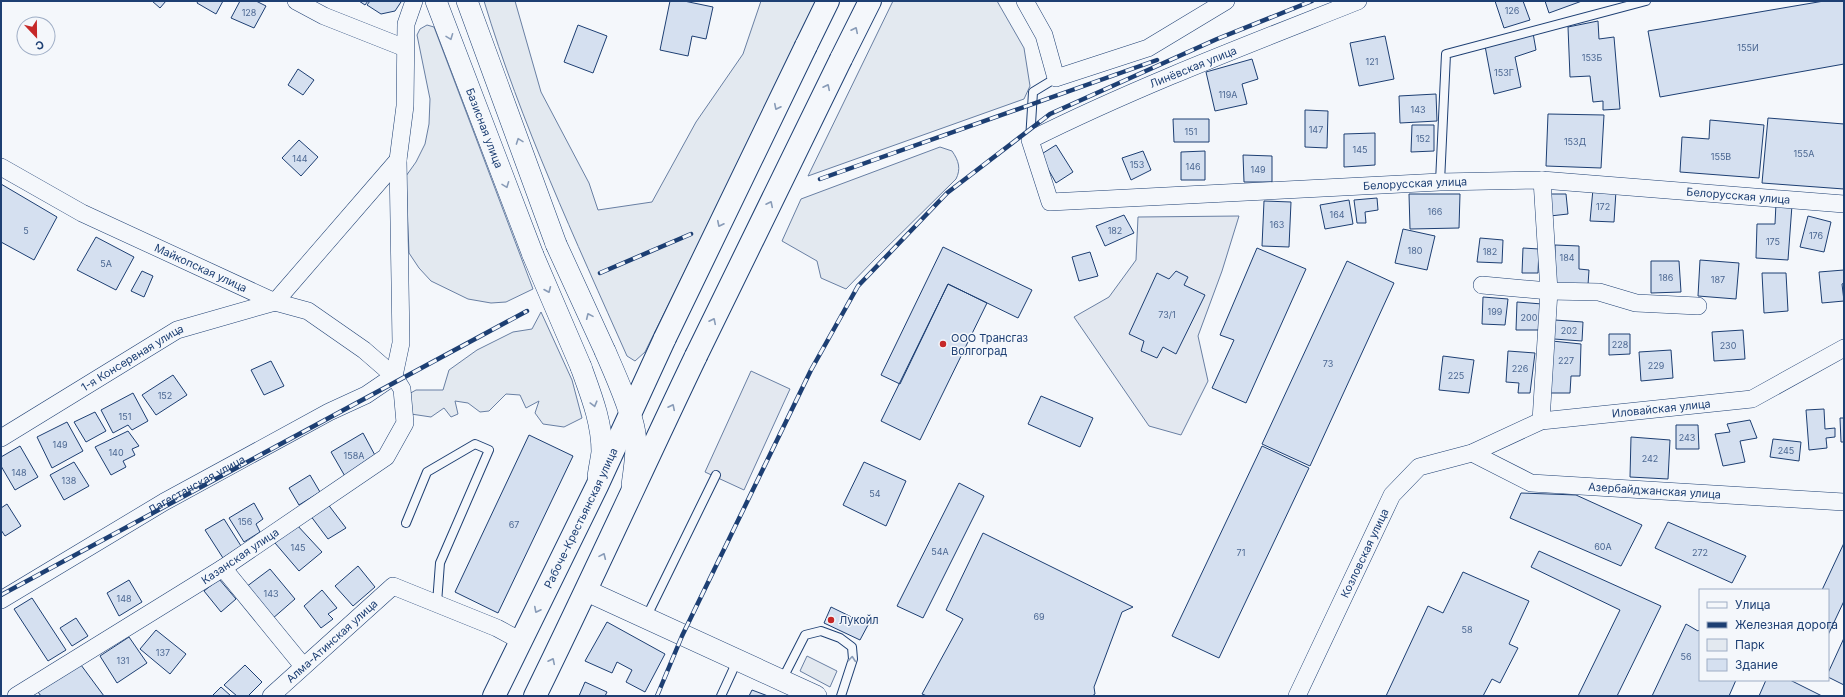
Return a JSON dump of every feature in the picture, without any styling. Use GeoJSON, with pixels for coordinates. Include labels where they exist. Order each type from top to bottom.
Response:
{"type":"FeatureCollection","features":[{"type":"Feature","properties":{"kind":"main road","name":"Рабоче-Крестьянская улица"},"geometry":{"type":"LineString","coordinates":[[494,696],[597,486],[627,441],[630,416],[665,338],[828,1]]}},
{"type":"Feature","properties":{"kind":"main road"},"geometry":{"type":"LineString","coordinates":[[535,696],[587,591],[631,492],[696,356],[870,1]]}},
{"type":"Feature","properties":{"kind":"street"},"geometry":{"type":"LineString","coordinates":[[296,1],[324,16],[405,48]]}},
{"type":"Feature","properties":{"kind":"street"},"geometry":{"type":"LineString","coordinates":[[394,376],[401,343],[398,160],[405,106],[406,24],[414,1]]}},
{"type":"Feature","properties":{"kind":"street","name":"Базисная улица"},"geometry":{"type":"LineString","coordinates":[[436,1],[533,255],[592,396],[600,426],[602,454],[597,486]]}},
{"type":"Feature","properties":{"kind":"street"},"geometry":{"type":"LineString","coordinates":[[467,1],[556,244],[608,359],[630,416]]}},
{"type":"Feature","properties":{"kind":"street"},"geometry":{"type":"LineString","coordinates":[[1025,1],[1044,35],[1056,78],[1148,48],[1226,1]]}},
{"type":"Feature","properties":{"kind":"street","name":"Линёвская улица"},"geometry":{"type":"LineString","coordinates":[[1030,140],[1085,113],[1176,74],[1358,1]]}},
{"type":"Feature","properties":{"kind":"street","name":"Белорусская улица"},"geometry":{"type":"LineString","coordinates":[[1030,140],[1050,202],[1440,182],[1542,180],[1844,204]]}},
{"type":"Feature","properties":{"kind":"street"},"geometry":{"type":"LineString","coordinates":[[275,302],[398,160]]}},
{"type":"Feature","properties":{"kind":"street","name":"Майкопская улица"},"geometry":{"type":"LineString","coordinates":[[1,167],[82,213],[275,302],[308,311],[364,350],[394,376]]}},
{"type":"Feature","properties":{"kind":"street"},"geometry":{"type":"LineString","coordinates":[[1541,421],[1548,290],[1542,180]]}},
{"type":"Feature","properties":{"kind":"street"},"geometry":{"type":"LineString","coordinates":[[1482,285],[1599,292],[1636,302],[1698,306]]}},
{"type":"Feature","properties":{"kind":"street","name":"1-я Консервная улица"},"geometry":{"type":"LineString","coordinates":[[1,438],[177,330],[275,302]]}},
{"type":"Feature","properties":{"kind":"street","name":"Иловайская улица"},"geometry":{"type":"LineString","coordinates":[[1472,452],[1541,421],[1752,399],[1844,348]]}},
{"type":"Feature","properties":{"kind":"street"},"geometry":{"type":"LineString","coordinates":[[608,359],[628,377],[639,377],[650,371]]}},
{"type":"Feature","properties":{"kind":"street","name":"Казанская улица"},"geometry":{"type":"LineString","coordinates":[[16,696],[223,568],[386,456],[405,423],[402,389],[394,376]]}},
{"type":"Feature","properties":{"kind":"street","name":"Дагестанская улица"},"geometry":{"type":"LineString","coordinates":[[1,600],[164,502],[329,412],[366,395],[394,376]]}},
{"type":"Feature","properties":{"kind":"street"},"geometry":{"type":"LineString","coordinates":[[600,426],[608,435],[627,441],[652,437],[659,433]]}},
{"type":"Feature","properties":{"kind":"street"},"geometry":{"type":"LineString","coordinates":[[627,441],[636,452],[631,492]]}},
{"type":"Feature","properties":{"kind":"street","name":"Азербайджанская улица"},"geometry":{"type":"LineString","coordinates":[[1472,452],[1530,483],[1844,502]]}},
{"type":"Feature","properties":{"kind":"street","name":"Козловская улица"},"geometry":{"type":"LineString","coordinates":[[1297,696],[1392,495],[1419,467],[1472,452]]}},
{"type":"Feature","properties":{"kind":"street"},"geometry":{"type":"LineString","coordinates":[[223,568],[304,666]]}},
{"type":"Feature","properties":{"kind":"street","name":"Алма-Атинская улица"},"geometry":{"type":"LineString","coordinates":[[271,696],[394,586],[437,603]]}},
{"type":"Feature","properties":{"kind":"street"},"geometry":{"type":"LineString","coordinates":[[587,591],[645,619],[816,696]]}},
{"type":"Feature","properties":{"kind":"street"},"geometry":{"type":"LineString","coordinates":[[437,603],[497,628],[521,641]]}},
{"type":"Feature","properties":{"kind":"lane"},"geometry":{"type":"LineString","coordinates":[[1440,182],[1446,54],[1646,1]]}},
{"type":"Feature","properties":{"kind":"lane"},"geometry":{"type":"LineString","coordinates":[[1030,140],[1033,92],[1056,78]]}},
{"type":"Feature","properties":{"kind":"lane"},"geometry":{"type":"LineString","coordinates":[[406,523],[428,472],[475,444],[489,450],[440,563],[437,603]]}},
{"type":"Feature","properties":{"kind":"lane"},"geometry":{"type":"LineString","coordinates":[[645,619],[716,475]]}},
{"type":"Feature","properties":{"kind":"lane"},"geometry":{"type":"LineString","coordinates":[[782,681],[805,636],[822,631],[840,638],[852,647],[853,660],[841,696]]}},
{"type":"Feature","properties":{"kind":"lane"},"geometry":{"type":"LineString","coordinates":[[721,696],[737,661]]}},
{"type":"Feature","properties":{"kind":"green space"},"geometry":{"type":"Polygon","coordinates":[[[484,1],[515,1],[541,92],[589,183],[598,210],[652,202],[696,122],[743,54],[761,1],[818,1],[645,352],[635,361],[627,356],[550,180],[515,91],[484,1]]]}},
{"type":"Feature","properties":{"kind":"green space"},"geometry":{"type":"Polygon","coordinates":[[[893,1],[997,1],[1024,48],[1030,86],[1024,99],[808,176],[893,1]]]}},
{"type":"Feature","properties":{"kind":"green space"},"geometry":{"type":"Polygon","coordinates":[[[427,25],[434,27],[533,289],[506,302],[491,303],[468,299],[431,281],[419,268],[409,253],[406,176],[416,162],[425,144],[429,124],[430,99],[417,35],[420,29],[427,25]]]}},
{"type":"Feature","properties":{"kind":"green space"},"geometry":{"type":"Polygon","coordinates":[[[940,147],[952,151],[956,158],[959,168],[956,179],[846,289],[821,278],[817,261],[782,241],[801,199],[940,147]]]}},
{"type":"Feature","properties":{"kind":"green space"},"geometry":{"type":"Polygon","coordinates":[[[541,312],[572,380],[582,418],[564,427],[543,424],[535,413],[539,401],[526,408],[520,395],[506,394],[489,411],[480,412],[468,403],[455,401],[458,414],[451,417],[444,408],[431,417],[411,414],[407,395],[416,390],[443,390],[449,370],[477,350],[513,332],[532,329],[541,312]]]}},
{"type":"Feature","properties":{"kind":"green space"},"geometry":{"type":"Polygon","coordinates":[[[807,656],[837,671],[830,687],[800,671],[807,656]]]}},
{"type":"Feature","properties":{"kind":"shaded area"},"geometry":{"type":"Polygon","coordinates":[[[1239,216],[1222,271],[1198,336],[1208,381],[1181,435],[1149,426],[1074,317],[1109,297],[1136,260],[1138,217],[1239,216]]]}},
{"type":"Feature","properties":{"kind":"shaded area"},"geometry":{"type":"Polygon","coordinates":[[[751,371],[790,389],[744,490],[705,472],[751,371]]]}},
{"type":"Feature","properties":{"kind":"building"},"geometry":{"type":"Polygon","coordinates":[[[152,1],[166,1],[160,8],[152,1]]]}},
{"type":"Feature","properties":{"kind":"building"},"geometry":{"type":"Polygon","coordinates":[[[198,1],[223,1],[216,14],[197,3],[198,1]]]}},
{"type":"Feature","properties":{"kind":"building"},"geometry":{"type":"Polygon","coordinates":[[[240,1],[256,1],[266,6],[254,28],[231,18],[240,1]]]}},
{"type":"Feature","properties":{"kind":"building"},"geometry":{"type":"Polygon","coordinates":[[[359,1],[368,1],[365,5],[359,1]]]}},
{"type":"Feature","properties":{"kind":"building"},"geometry":{"type":"Polygon","coordinates":[[[370,1],[401,2],[395,11],[381,14],[367,5],[370,1]]]}},
{"type":"Feature","properties":{"kind":"building"},"geometry":{"type":"Polygon","coordinates":[[[670,1],[684,1],[713,7],[706,39],[692,36],[688,56],[660,50],[670,1]]]}},
{"type":"Feature","properties":{"kind":"building"},"geometry":{"type":"Polygon","coordinates":[[[1495,1],[1523,1],[1530,20],[1504,28],[1495,1]]]}},
{"type":"Feature","properties":{"kind":"building"},"geometry":{"type":"Polygon","coordinates":[[[1545,1],[1582,1],[1549,13],[1545,1]]]}},
{"type":"Feature","properties":{"kind":"building"},"geometry":{"type":"Polygon","coordinates":[[[1824,1],[1844,1],[1844,64],[1660,97],[1648,31],[1824,1]]]}},
{"type":"Feature","properties":{"kind":"building"},"geometry":{"type":"Polygon","coordinates":[[[1598,21],[1599,39],[1614,37],[1620,109],[1603,110],[1603,101],[1593,102],[1590,76],[1570,77],[1568,27],[1598,21]]]}},
{"type":"Feature","properties":{"kind":"building"},"geometry":{"type":"Polygon","coordinates":[[[578,25],[607,36],[593,73],[564,62],[578,25]]]}},
{"type":"Feature","properties":{"kind":"building"},"geometry":{"type":"Polygon","coordinates":[[[1533,33],[1536,50],[1515,57],[1521,87],[1494,94],[1485,46],[1533,33]]]}},
{"type":"Feature","properties":{"kind":"building"},"geometry":{"type":"Polygon","coordinates":[[[1385,36],[1394,79],[1359,86],[1350,43],[1385,36]]]}},
{"type":"Feature","properties":{"kind":"building"},"geometry":{"type":"Polygon","coordinates":[[[1252,59],[1258,79],[1242,84],[1247,104],[1215,111],[1206,72],[1252,59]]]}},
{"type":"Feature","properties":{"kind":"building"},"geometry":{"type":"Polygon","coordinates":[[[298,69],[314,80],[303,95],[288,85],[298,69]]]}},
{"type":"Feature","properties":{"kind":"building"},"geometry":{"type":"Polygon","coordinates":[[[1436,94],[1437,121],[1400,123],[1399,96],[1436,94]]]}},
{"type":"Feature","properties":{"kind":"building"},"geometry":{"type":"Polygon","coordinates":[[[1305,110],[1328,111],[1327,148],[1305,147],[1305,110]]]}},
{"type":"Feature","properties":{"kind":"building"},"geometry":{"type":"Polygon","coordinates":[[[1548,114],[1604,115],[1601,168],[1546,166],[1548,114]]]}},
{"type":"Feature","properties":{"kind":"building"},"geometry":{"type":"Polygon","coordinates":[[[1768,118],[1844,124],[1844,189],[1762,183],[1768,118]]]}},
{"type":"Feature","properties":{"kind":"building"},"geometry":{"type":"Polygon","coordinates":[[[1173,119],[1209,119],[1209,142],[1174,142],[1173,119]]]}},
{"type":"Feature","properties":{"kind":"building"},"geometry":{"type":"Polygon","coordinates":[[[1710,120],[1764,125],[1759,178],[1680,172],[1682,137],[1709,139],[1710,120]]]}},
{"type":"Feature","properties":{"kind":"building"},"geometry":{"type":"Polygon","coordinates":[[[1412,125],[1434,125],[1434,151],[1411,152],[1412,125]]]}},
{"type":"Feature","properties":{"kind":"building"},"geometry":{"type":"Polygon","coordinates":[[[1375,133],[1375,165],[1344,167],[1344,134],[1375,133]]]}},
{"type":"Feature","properties":{"kind":"building"},"geometry":{"type":"Polygon","coordinates":[[[299,140],[318,157],[301,176],[282,158],[299,140]]]}},
{"type":"Feature","properties":{"kind":"building"},"geometry":{"type":"Polygon","coordinates":[[[1056,145],[1073,172],[1056,183],[1040,155],[1056,145]]]}},
{"type":"Feature","properties":{"kind":"building"},"geometry":{"type":"Polygon","coordinates":[[[1143,151],[1151,170],[1131,180],[1122,158],[1143,151]]]}},
{"type":"Feature","properties":{"kind":"building"},"geometry":{"type":"Polygon","coordinates":[[[1205,151],[1205,180],[1181,180],[1181,152],[1205,151]]]}},
{"type":"Feature","properties":{"kind":"building"},"geometry":{"type":"Polygon","coordinates":[[[1243,155],[1272,156],[1272,182],[1244,182],[1243,155]]]}},
{"type":"Feature","properties":{"kind":"building"},"geometry":{"type":"Polygon","coordinates":[[[1,184],[57,217],[34,260],[1,242],[1,184]]]}},
{"type":"Feature","properties":{"kind":"building"},"geometry":{"type":"Polygon","coordinates":[[[1593,189],[1616,191],[1614,222],[1590,221],[1593,189]]]}},
{"type":"Feature","properties":{"kind":"building"},"geometry":{"type":"Polygon","coordinates":[[[1409,194],[1460,194],[1459,228],[1410,229],[1409,194]]]}},
{"type":"Feature","properties":{"kind":"building"},"geometry":{"type":"Polygon","coordinates":[[[1549,194],[1566,194],[1568,214],[1550,216],[1549,194]]]}},
{"type":"Feature","properties":{"kind":"building"},"geometry":{"type":"Polygon","coordinates":[[[1377,198],[1378,210],[1365,212],[1366,223],[1357,223],[1354,200],[1377,198]]]}},
{"type":"Feature","properties":{"kind":"building"},"geometry":{"type":"Polygon","coordinates":[[[1349,200],[1353,224],[1325,229],[1320,205],[1349,200]]]}},
{"type":"Feature","properties":{"kind":"building"},"geometry":{"type":"Polygon","coordinates":[[[1264,201],[1291,202],[1289,247],[1262,246],[1264,201]]]}},
{"type":"Feature","properties":{"kind":"building"},"geometry":{"type":"Polygon","coordinates":[[[1776,203],[1792,205],[1788,260],[1756,258],[1757,224],[1775,224],[1776,203]]]}},
{"type":"Feature","properties":{"kind":"building"},"geometry":{"type":"Polygon","coordinates":[[[1124,215],[1134,233],[1105,246],[1096,226],[1124,215]]]}},
{"type":"Feature","properties":{"kind":"building"},"geometry":{"type":"Polygon","coordinates":[[[1808,216],[1831,222],[1824,252],[1800,247],[1808,216]]]}},
{"type":"Feature","properties":{"kind":"building"},"geometry":{"type":"Polygon","coordinates":[[[1403,229],[1435,236],[1427,270],[1395,263],[1403,229]]]}},
{"type":"Feature","properties":{"kind":"building"},"geometry":{"type":"Polygon","coordinates":[[[96,237],[134,257],[116,290],[77,270],[96,237]]]}},
{"type":"Feature","properties":{"kind":"building"},"geometry":{"type":"Polygon","coordinates":[[[1480,238],[1503,240],[1502,263],[1477,262],[1480,238]]]}},
{"type":"Feature","properties":{"kind":"building"},"geometry":{"type":"Polygon","coordinates":[[[1555,245],[1579,246],[1579,269],[1589,270],[1588,285],[1554,285],[1555,245]]]}},
{"type":"Feature","properties":{"kind":"building"},"geometry":{"type":"Polygon","coordinates":[[[943,247],[1032,290],[1018,318],[948,284],[900,384],[881,375],[943,247]]]}},
{"type":"Feature","properties":{"kind":"building"},"geometry":{"type":"Polygon","coordinates":[[[1257,248],[1306,269],[1246,403],[1212,388],[1234,340],[1220,335],[1257,248]]]}},
{"type":"Feature","properties":{"kind":"building"},"geometry":{"type":"Polygon","coordinates":[[[1523,248],[1539,249],[1538,273],[1522,273],[1523,248]]]}},
{"type":"Feature","properties":{"kind":"building"},"geometry":{"type":"Polygon","coordinates":[[[1090,252],[1098,276],[1079,281],[1072,257],[1090,252]]]}},
{"type":"Feature","properties":{"kind":"building"},"geometry":{"type":"Polygon","coordinates":[[[1700,260],[1739,263],[1736,299],[1698,296],[1700,260]]]}},
{"type":"Feature","properties":{"kind":"building"},"geometry":{"type":"Polygon","coordinates":[[[1347,261],[1394,283],[1310,466],[1262,444],[1347,261]]]}},
{"type":"Feature","properties":{"kind":"building"},"geometry":{"type":"Polygon","coordinates":[[[1651,261],[1679,261],[1681,292],[1651,293],[1651,261]]]}},
{"type":"Feature","properties":{"kind":"building"},"geometry":{"type":"Polygon","coordinates":[[[1844,270],[1844,283],[1842,284],[1844,301],[1822,303],[1819,272],[1844,270]]]}},
{"type":"Feature","properties":{"kind":"building"},"geometry":{"type":"Polygon","coordinates":[[[142,271],[153,276],[144,297],[131,291],[142,271]]]}},
{"type":"Feature","properties":{"kind":"building"},"geometry":{"type":"Polygon","coordinates":[[[1176,271],[1188,277],[1184,285],[1205,295],[1176,354],[1163,347],[1157,358],[1141,351],[1144,341],[1129,334],[1157,273],[1169,279],[1176,271]]]}},
{"type":"Feature","properties":{"kind":"building"},"geometry":{"type":"Polygon","coordinates":[[[1762,273],[1786,273],[1788,311],[1764,313],[1762,273]]]}},
{"type":"Feature","properties":{"kind":"building","name":"ООО Трансгаз Волгоград"},"geometry":{"type":"Polygon","coordinates":[[[948,284],[987,303],[920,440],[881,421],[948,284]]]}},
{"type":"Feature","properties":{"kind":"building"},"geometry":{"type":"Polygon","coordinates":[[[1483,297],[1508,299],[1505,325],[1482,324],[1483,297]]]}},
{"type":"Feature","properties":{"kind":"building"},"geometry":{"type":"Polygon","coordinates":[[[1517,302],[1542,304],[1540,330],[1516,330],[1517,302]]]}},
{"type":"Feature","properties":{"kind":"building"},"geometry":{"type":"Polygon","coordinates":[[[1555,320],[1583,322],[1582,341],[1554,339],[1555,320]]]}},
{"type":"Feature","properties":{"kind":"building"},"geometry":{"type":"Polygon","coordinates":[[[1743,330],[1745,359],[1714,361],[1712,332],[1743,330]]]}},
{"type":"Feature","properties":{"kind":"building"},"geometry":{"type":"Polygon","coordinates":[[[1609,334],[1630,334],[1630,354],[1609,355],[1609,334]]]}},
{"type":"Feature","properties":{"kind":"building"},"geometry":{"type":"Polygon","coordinates":[[[1552,341],[1581,344],[1580,376],[1571,376],[1570,393],[1548,393],[1552,341]]]}},
{"type":"Feature","properties":{"kind":"building"},"geometry":{"type":"Polygon","coordinates":[[[1671,350],[1673,378],[1641,381],[1639,352],[1671,350]]]}},
{"type":"Feature","properties":{"kind":"building"},"geometry":{"type":"Polygon","coordinates":[[[1508,351],[1535,353],[1530,393],[1518,393],[1519,383],[1506,382],[1508,351]]]}},
{"type":"Feature","properties":{"kind":"building"},"geometry":{"type":"Polygon","coordinates":[[[1443,356],[1474,360],[1469,393],[1439,390],[1443,356]]]}},
{"type":"Feature","properties":{"kind":"building"},"geometry":{"type":"Polygon","coordinates":[[[271,361],[284,386],[264,395],[251,370],[271,361]]]}},
{"type":"Feature","properties":{"kind":"building"},"geometry":{"type":"Polygon","coordinates":[[[173,375],[187,395],[156,415],[142,395],[173,375]]]}},
{"type":"Feature","properties":{"kind":"building"},"geometry":{"type":"Polygon","coordinates":[[[133,393],[148,421],[132,430],[128,425],[113,433],[101,410],[133,393]]]}},
{"type":"Feature","properties":{"kind":"building"},"geometry":{"type":"Polygon","coordinates":[[[1041,396],[1093,418],[1080,447],[1028,424],[1041,396]]]}},
{"type":"Feature","properties":{"kind":"building"},"geometry":{"type":"Polygon","coordinates":[[[1824,409],[1825,429],[1835,428],[1835,437],[1826,438],[1827,448],[1809,450],[1806,410],[1824,409]]]}},
{"type":"Feature","properties":{"kind":"building"},"geometry":{"type":"Polygon","coordinates":[[[95,412],[106,431],[86,442],[74,422],[95,412]]]}},
{"type":"Feature","properties":{"kind":"building"},"geometry":{"type":"Polygon","coordinates":[[[1840,418],[1844,418],[1844,442],[1841,442],[1840,418]]]}},
{"type":"Feature","properties":{"kind":"building"},"geometry":{"type":"Polygon","coordinates":[[[1750,420],[1757,438],[1740,441],[1745,462],[1723,466],[1715,434],[1730,432],[1727,424],[1750,420]]]}},
{"type":"Feature","properties":{"kind":"building"},"geometry":{"type":"Polygon","coordinates":[[[67,422],[83,451],[52,468],[37,437],[67,422]]]}},
{"type":"Feature","properties":{"kind":"building"},"geometry":{"type":"Polygon","coordinates":[[[1676,425],[1698,425],[1699,449],[1676,449],[1676,425]]]}},
{"type":"Feature","properties":{"kind":"building"},"geometry":{"type":"Polygon","coordinates":[[[128,431],[139,446],[132,449],[135,455],[123,461],[126,467],[111,475],[95,447],[128,431]]]}},
{"type":"Feature","properties":{"kind":"building"},"geometry":{"type":"Polygon","coordinates":[[[363,433],[377,459],[346,478],[331,452],[363,433]]]}},
{"type":"Feature","properties":{"kind":"building"},"geometry":{"type":"Polygon","coordinates":[[[529,435],[573,456],[498,613],[455,592],[529,435]]]}},
{"type":"Feature","properties":{"kind":"building"},"geometry":{"type":"Polygon","coordinates":[[[1631,437],[1670,440],[1668,479],[1630,477],[1631,437]]]}},
{"type":"Feature","properties":{"kind":"building"},"geometry":{"type":"Polygon","coordinates":[[[1773,439],[1801,442],[1799,461],[1770,457],[1773,439]]]}},
{"type":"Feature","properties":{"kind":"building"},"geometry":{"type":"Polygon","coordinates":[[[20,446],[38,477],[15,490],[1,466],[1,457],[20,446]]]}},
{"type":"Feature","properties":{"kind":"building"},"geometry":{"type":"Polygon","coordinates":[[[1262,446],[1309,468],[1219,658],[1172,636],[1262,446]]]}},
{"type":"Feature","properties":{"kind":"building"},"geometry":{"type":"Polygon","coordinates":[[[74,462],[89,486],[64,500],[50,475],[74,462]]]}},
{"type":"Feature","properties":{"kind":"building"},"geometry":{"type":"Polygon","coordinates":[[[864,462],[906,481],[886,526],[843,505],[864,462]]]}},
{"type":"Feature","properties":{"kind":"building"},"geometry":{"type":"Polygon","coordinates":[[[310,475],[320,492],[299,505],[289,488],[310,475]]]}},
{"type":"Feature","properties":{"kind":"building"},"geometry":{"type":"Polygon","coordinates":[[[959,483],[984,496],[923,618],[897,606],[959,483]]]}},
{"type":"Feature","properties":{"kind":"building"},"geometry":{"type":"Polygon","coordinates":[[[1521,493],[1576,495],[1642,525],[1621,566],[1510,518],[1521,493]]]}},
{"type":"Feature","properties":{"kind":"building"},"geometry":{"type":"Polygon","coordinates":[[[254,503],[263,519],[256,524],[260,532],[244,542],[229,518],[254,503]]]}},
{"type":"Feature","properties":{"kind":"building"},"geometry":{"type":"Polygon","coordinates":[[[327,503],[346,528],[328,539],[310,515],[327,503]]]}},
{"type":"Feature","properties":{"kind":"building"},"geometry":{"type":"Polygon","coordinates":[[[7,504],[21,526],[5,536],[1,530],[1,508],[7,504]]]}},
{"type":"Feature","properties":{"kind":"building"},"geometry":{"type":"Polygon","coordinates":[[[224,519],[241,546],[223,558],[205,530],[224,519]]]}},
{"type":"Feature","properties":{"kind":"building"},"geometry":{"type":"Polygon","coordinates":[[[1668,522],[1746,556],[1732,583],[1655,548],[1668,522]]]}},
{"type":"Feature","properties":{"kind":"building"},"geometry":{"type":"Polygon","coordinates":[[[296,524],[322,552],[299,571],[275,543],[296,524]]]}},
{"type":"Feature","properties":{"kind":"building"},"geometry":{"type":"Polygon","coordinates":[[[983,533],[1133,607],[1122,612],[1094,687],[1095,694],[1092,696],[927,696],[922,694],[963,619],[946,610],[983,533]]]}},
{"type":"Feature","properties":{"kind":"building"},"geometry":{"type":"Polygon","coordinates":[[[1844,543],[1844,601],[1829,633],[1829,589],[1822,589],[1844,543]]]}},
{"type":"Feature","properties":{"kind":"building"},"geometry":{"type":"Polygon","coordinates":[[[1539,551],[1661,606],[1617,696],[1578,696],[1620,610],[1531,567],[1539,551]]]}},
{"type":"Feature","properties":{"kind":"building"},"geometry":{"type":"Polygon","coordinates":[[[358,566],[375,587],[353,606],[335,586],[358,566]]]}},
{"type":"Feature","properties":{"kind":"building"},"geometry":{"type":"Polygon","coordinates":[[[270,569],[295,599],[272,619],[246,587],[270,569]]]}},
{"type":"Feature","properties":{"kind":"building"},"geometry":{"type":"Polygon","coordinates":[[[1463,572],[1529,601],[1509,644],[1518,648],[1500,683],[1492,679],[1483,696],[1386,696],[1428,606],[1443,613],[1463,572]]]}},
{"type":"Feature","properties":{"kind":"building"},"geometry":{"type":"Polygon","coordinates":[[[219,579],[236,599],[221,612],[204,591],[219,579]]]}},
{"type":"Feature","properties":{"kind":"building"},"geometry":{"type":"Polygon","coordinates":[[[129,580],[142,602],[119,616],[107,593],[129,580]]]}},
{"type":"Feature","properties":{"kind":"building"},"geometry":{"type":"Polygon","coordinates":[[[322,590],[337,608],[328,614],[333,619],[321,628],[304,606],[322,590]]]}},
{"type":"Feature","properties":{"kind":"building"},"geometry":{"type":"Polygon","coordinates":[[[32,598],[66,650],[48,661],[14,609],[32,598]]]}},
{"type":"Feature","properties":{"kind":"building"},"geometry":{"type":"Polygon","coordinates":[[[831,607],[868,625],[860,640],[824,623],[831,607]]]}},
{"type":"Feature","properties":{"kind":"building"},"geometry":{"type":"Polygon","coordinates":[[[76,618],[88,636],[72,646],[60,628],[76,618]]]}},
{"type":"Feature","properties":{"kind":"building"},"geometry":{"type":"Polygon","coordinates":[[[607,622],[665,654],[645,692],[626,682],[632,670],[617,662],[612,673],[585,661],[607,622]]]}},
{"type":"Feature","properties":{"kind":"building"},"geometry":{"type":"Polygon","coordinates":[[[1686,624],[1698,631],[1699,630],[1699,681],[1736,681],[1729,696],[1652,696],[1686,624]]]}},
{"type":"Feature","properties":{"kind":"building"},"geometry":{"type":"Polygon","coordinates":[[[156,630],[186,654],[170,674],[140,649],[156,630]]]}},
{"type":"Feature","properties":{"kind":"building"},"geometry":{"type":"Polygon","coordinates":[[[129,637],[147,663],[117,683],[100,656],[129,637]]]}},
{"type":"Feature","properties":{"kind":"building"},"geometry":{"type":"Polygon","coordinates":[[[1844,638],[1844,685],[1829,678],[1829,671],[1844,638]]]}},
{"type":"Feature","properties":{"kind":"building"},"geometry":{"type":"Polygon","coordinates":[[[81,665],[104,696],[41,696],[38,692],[81,665]]]}},
{"type":"Feature","properties":{"kind":"building"},"geometry":{"type":"Polygon","coordinates":[[[245,665],[262,682],[248,696],[237,696],[224,685],[245,665]]]}},
{"type":"Feature","properties":{"kind":"building"},"geometry":{"type":"Polygon","coordinates":[[[1766,681],[1792,681],[1822,696],[1759,696],[1766,681]]]}},
{"type":"Feature","properties":{"kind":"building"},"geometry":{"type":"Polygon","coordinates":[[[585,682],[607,692],[605,696],[579,696],[585,682]]]}},
{"type":"Feature","properties":{"kind":"building"},"geometry":{"type":"Polygon","coordinates":[[[221,687],[231,696],[212,696],[221,687]]]}},
{"type":"Feature","properties":{"kind":"building"},"geometry":{"type":"Polygon","coordinates":[[[752,690],[768,696],[749,696],[752,690]]]}},
{"type":"Feature","properties":{"kind":"railway"},"geometry":{"type":"LineString","coordinates":[[657,696],[682,636],[811,370],[858,286],[947,193],[1050,114],[1217,39],[1312,1]]}},
{"type":"Feature","properties":{"kind":"railway"},"geometry":{"type":"LineString","coordinates":[[820,179],[1157,60]]}},
{"type":"Feature","properties":{"kind":"railway"},"geometry":{"type":"LineString","coordinates":[[600,273],[691,234]]}},
{"type":"Feature","properties":{"kind":"railway"},"geometry":{"type":"LineString","coordinates":[[1,595],[527,311]]}},
{"type":"Feature","properties":{"kind":"place","name":"ООО Трансгаз Волгоград"},"geometry":{"type":"Point","coordinates":[943,344]}},
{"type":"Feature","properties":{"kind":"place","name":"Лукойл"},"geometry":{"type":"Point","coordinates":[831,620]}}]}
